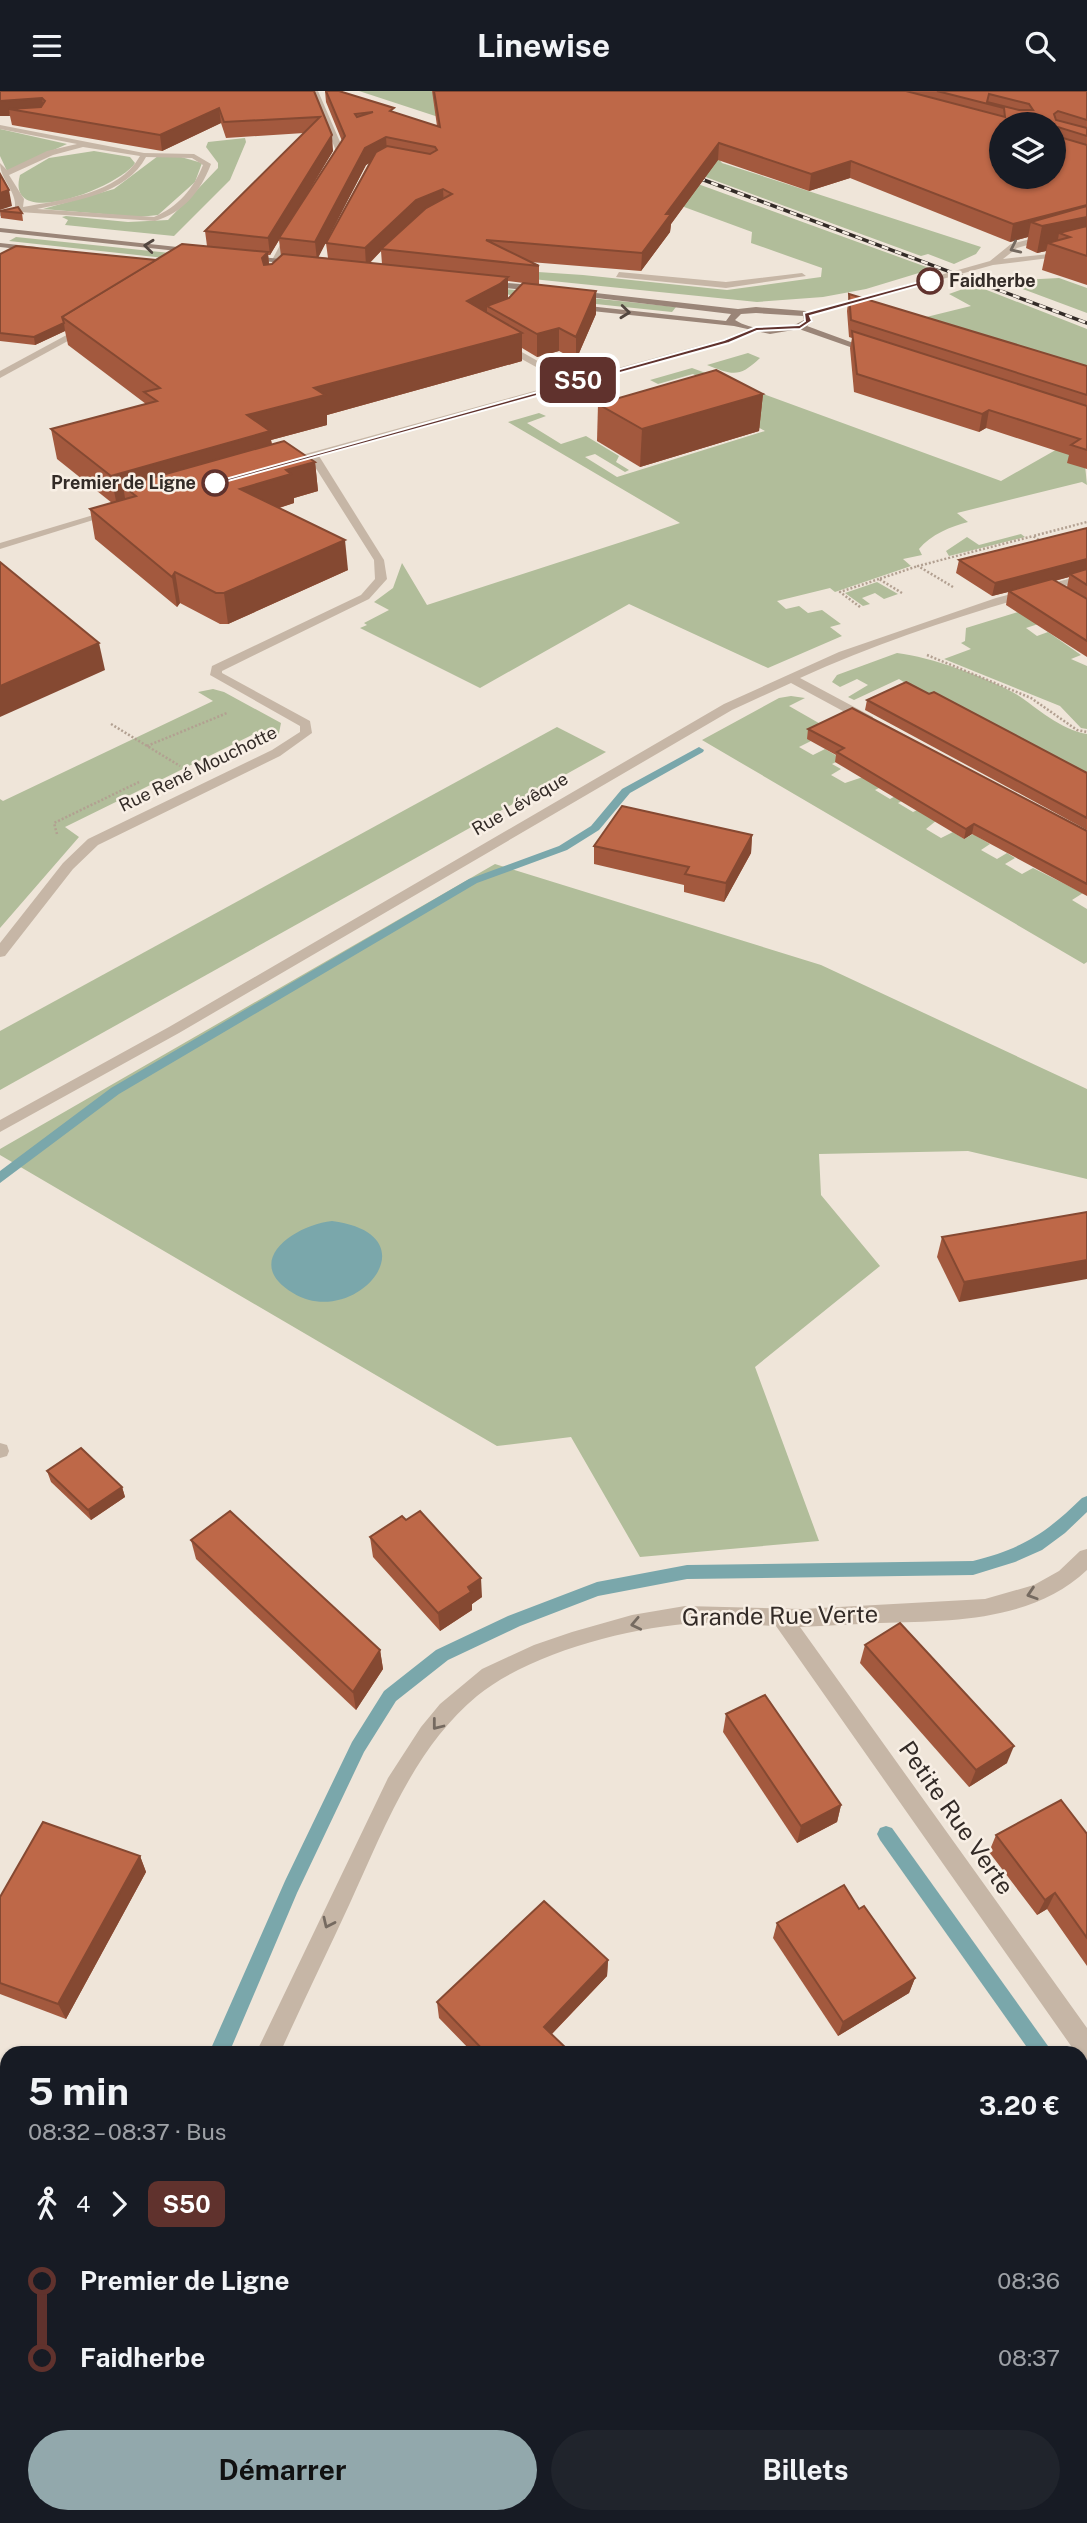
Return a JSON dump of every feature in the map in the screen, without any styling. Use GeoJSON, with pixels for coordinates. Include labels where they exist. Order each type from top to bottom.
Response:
{"type":"FeatureCollection","features":[{"type":"Feature","properties":{"kind":"main road"},"geometry":{"type":"LineString","coordinates":[[0,230],[206,252]]}},
{"type":"Feature","properties":{"kind":"main road"},"geometry":{"type":"LineString","coordinates":[[0,245],[46,250]]}},
{"type":"Feature","properties":{"kind":"main road"},"geometry":{"type":"LineString","coordinates":[[233,255],[308,263]]}},
{"type":"Feature","properties":{"kind":"main road"},"geometry":{"type":"LineString","coordinates":[[480,282],[738,312],[769,310],[806,314],[809,321],[800,327]]}},
{"type":"Feature","properties":{"kind":"main road"},"geometry":{"type":"LineString","coordinates":[[560,305],[733,324],[756,329],[800,327],[880,355]]}},
{"type":"Feature","properties":{"kind":"main road"},"geometry":{"type":"LineString","coordinates":[[733,324],[731,317],[738,312]]}},
{"type":"Feature","properties":{"kind":"street"},"geometry":{"type":"LineString","coordinates":[[315,91],[340,151],[327,172]]}},
{"type":"Feature","properties":{"kind":"street"},"geometry":{"type":"LineString","coordinates":[[0,121],[11,120]]}},
{"type":"Feature","properties":{"kind":"street"},"geometry":{"type":"LineString","coordinates":[[0,127],[144,155],[185,155],[202,159],[207,164],[197,186],[171,211],[155,219],[19,210]]}},
{"type":"Feature","properties":{"kind":"street"},"geometry":{"type":"LineString","coordinates":[[5,174],[50,153],[83,145]]}},
{"type":"Feature","properties":{"kind":"street"},"geometry":{"type":"LineString","coordinates":[[0,213],[76,197],[114,184],[141,165],[144,155]]}},
{"type":"Feature","properties":{"kind":"street"},"geometry":{"type":"LineString","coordinates":[[0,165],[20,199],[19,210]]}},
{"type":"Feature","properties":{"kind":"street"},"geometry":{"type":"LineString","coordinates":[[274,260],[301,216]]}},
{"type":"Feature","properties":{"kind":"street"},"geometry":{"type":"LineString","coordinates":[[993,263],[1014,246],[1087,226]]}},
{"type":"Feature","properties":{"kind":"street"},"geometry":{"type":"LineString","coordinates":[[806,314],[993,263],[1049,256],[1087,246]]}},
{"type":"Feature","properties":{"kind":"street"},"geometry":{"type":"LineString","coordinates":[[0,257],[19,247]]}},
{"type":"Feature","properties":{"kind":"street"},"geometry":{"type":"LineString","coordinates":[[619,275],[726,285],[802,276]]}},
{"type":"Feature","properties":{"kind":"street"},"geometry":{"type":"LineString","coordinates":[[0,375],[92,324]]}},
{"type":"Feature","properties":{"kind":"street"},"geometry":{"type":"LineString","coordinates":[[287,462],[727,341],[756,329]]}},
{"type":"Feature","properties":{"kind":"street"},"geometry":{"type":"LineString","coordinates":[[486,335],[570,382]]}},
{"type":"Feature","properties":{"kind":"street","name":"Rue René Mouchotte"},"geometry":{"type":"LineString","coordinates":[[0,953],[78,854],[93,842],[297,741],[306,733],[306,724],[216,675],[216,669],[365,597],[382,579],[379,560],[313,455]]}},
{"type":"Feature","properties":{"kind":"street"},"geometry":{"type":"LineString","coordinates":[[0,546],[121,510]]}},
{"type":"Feature","properties":{"kind":"street","name":"Rue Lévêque"},"geometry":{"type":"LineString","coordinates":[[0,1127],[174,1030],[668,740],[789,677],[843,654],[984,605],[1087,577]]}},
{"type":"Feature","properties":{"kind":"street"},"geometry":{"type":"LineString","coordinates":[[1050,586],[1069,598]]}},
{"type":"Feature","properties":{"kind":"street"},"geometry":{"type":"LineString","coordinates":[[789,677],[884,729]]}},
{"type":"Feature","properties":{"kind":"street","name":"Grande Rue Verte"},"geometry":{"type":"LineString","coordinates":[[271,2046],[382,1809],[405,1768],[447,1712],[471,1688],[517,1663],[599,1632],[685,1615],[730,1613],[782,1618],[938,1612],[988,1607],[1052,1587],[1076,1570],[1087,1556]]}},
{"type":"Feature","properties":{"kind":"street","name":"Petite Rue Verte"},"geometry":{"type":"LineString","coordinates":[[782,1618],[1086,2046]]}},
{"type":"Feature","properties":{"kind":"path"},"geometry":{"type":"LineString","coordinates":[[860,607],[840,592],[918,566],[1087,523]]}},
{"type":"Feature","properties":{"kind":"path"},"geometry":{"type":"LineString","coordinates":[[1033,536],[1044,543]]}},
{"type":"Feature","properties":{"kind":"path"},"geometry":{"type":"LineString","coordinates":[[918,566],[984,605]]}},
{"type":"Feature","properties":{"kind":"path"},"geometry":{"type":"LineString","coordinates":[[879,579],[902,593]]}},
{"type":"Feature","properties":{"kind":"path"},"geometry":{"type":"LineString","coordinates":[[926,654],[1031,698],[1077,730],[1087,731]]}},
{"type":"Feature","properties":{"kind":"path"},"geometry":{"type":"LineString","coordinates":[[147,746],[260,699]]}},
{"type":"Feature","properties":{"kind":"path"},"geometry":{"type":"LineString","coordinates":[[111,724],[211,784]]}},
{"type":"Feature","properties":{"kind":"green space"},"geometry":{"type":"Polygon","coordinates":[[[359,91],[442,91],[932,269],[866,289],[823,297],[757,302],[416,267],[450,266],[583,275],[727,290],[821,277],[822,268],[751,243],[752,232],[676,204],[689,199],[359,91]]]}},
{"type":"Feature","properties":{"kind":"green space"},"geometry":{"type":"Polygon","coordinates":[[[0,129],[67,144],[7,171],[0,156],[0,129]]]}},
{"type":"Feature","properties":{"kind":"green space"},"geometry":{"type":"Polygon","coordinates":[[[245,138],[246,142],[230,180],[174,236],[65,225],[68,220],[62,217],[66,216],[128,222],[168,220],[218,168],[218,163],[206,147],[208,142],[245,138]]]}},
{"type":"Feature","properties":{"kind":"green space"},"geometry":{"type":"Polygon","coordinates":[[[94,151],[130,157],[135,163],[109,183],[66,199],[46,203],[29,201],[20,192],[20,175],[49,158],[94,151]]]}},
{"type":"Feature","properties":{"kind":"green space"},"geometry":{"type":"Polygon","coordinates":[[[158,156],[181,157],[202,163],[195,182],[158,215],[139,217],[43,209],[114,189],[158,156]]]}},
{"type":"Feature","properties":{"kind":"green space"},"geometry":{"type":"Polygon","coordinates":[[[719,159],[722,163],[981,247],[976,254],[954,264],[928,254],[921,256],[700,175],[719,159]]]}},
{"type":"Feature","properties":{"kind":"green space"},"geometry":{"type":"Polygon","coordinates":[[[16,237],[334,270],[329,276],[9,241],[16,237]]]}},
{"type":"Feature","properties":{"kind":"green space"},"geometry":{"type":"Polygon","coordinates":[[[384,276],[676,307],[672,312],[379,281],[384,276]]]}},
{"type":"Feature","properties":{"kind":"green space"},"geometry":{"type":"Polygon","coordinates":[[[1059,278],[1087,288],[1087,313],[1001,281],[1059,278]]]}},
{"type":"Feature","properties":{"kind":"green space"},"geometry":{"type":"Polygon","coordinates":[[[974,285],[1087,329],[1087,381],[898,324],[971,306],[949,294],[974,285]]]}},
{"type":"Feature","properties":{"kind":"green space"},"geometry":{"type":"Polygon","coordinates":[[[748,353],[760,358],[741,372],[723,371],[707,365],[748,353]]]}},
{"type":"Feature","properties":{"kind":"green space"},"geometry":{"type":"Polygon","coordinates":[[[692,368],[1001,481],[1082,435],[1087,485],[1082,482],[957,513],[968,522],[929,539],[919,549],[922,555],[903,559],[911,566],[835,592],[830,588],[777,601],[786,609],[799,606],[808,613],[822,610],[841,624],[830,627],[842,636],[768,668],[629,604],[480,688],[360,628],[367,625],[364,623],[389,610],[374,602],[393,588],[402,563],[427,605],[680,523],[508,422],[539,413],[546,416],[527,423],[561,444],[586,436],[619,456],[616,462],[629,470],[625,472],[595,454],[585,457],[617,477],[765,431],[709,400],[730,394],[693,374],[658,384],[650,380],[692,368]]]}},
{"type":"Feature","properties":{"kind":"green space"},"geometry":{"type":"Polygon","coordinates":[[[1021,534],[1025,537],[949,556],[946,551],[967,537],[979,545],[1021,534]]]}},
{"type":"Feature","properties":{"kind":"green space"},"geometry":{"type":"Polygon","coordinates":[[[877,582],[898,594],[884,599],[875,593],[862,598],[870,604],[863,606],[845,593],[877,582]]]}},
{"type":"Feature","properties":{"kind":"green space"},"geometry":{"type":"Polygon","coordinates":[[[1041,605],[1075,612],[1026,628],[1037,636],[1048,632],[1081,655],[1071,659],[1087,666],[1087,729],[1081,728],[1060,706],[944,659],[971,649],[961,643],[965,641],[966,628],[1041,605]]]}},
{"type":"Feature","properties":{"kind":"green space"},"geometry":{"type":"Polygon","coordinates":[[[897,653],[942,663],[990,681],[1016,694],[1067,728],[1087,734],[1087,777],[1039,747],[1027,753],[956,703],[945,708],[899,679],[854,700],[848,697],[868,685],[857,679],[840,687],[832,682],[837,675],[897,653]]]}},
{"type":"Feature","properties":{"kind":"green space"},"geometry":{"type":"Polygon","coordinates":[[[213,689],[224,692],[281,723],[278,738],[262,730],[65,827],[79,837],[0,928],[0,799],[3,801],[213,701],[198,692],[213,689]]]}},
{"type":"Feature","properties":{"kind":"green space"},"geometry":{"type":"Polygon","coordinates":[[[779,698],[805,698],[789,706],[824,726],[811,741],[799,747],[813,755],[825,749],[842,759],[832,764],[841,769],[831,775],[845,783],[869,775],[885,785],[875,790],[890,799],[901,793],[908,798],[898,803],[913,812],[924,807],[942,816],[926,829],[941,838],[953,832],[964,839],[973,834],[990,844],[981,850],[997,859],[1007,853],[1015,858],[1005,864],[1022,874],[1033,868],[1083,893],[1072,900],[1087,909],[1087,962],[1084,964],[702,740],[779,698]]]}},
{"type":"Feature","properties":{"kind":"green space"},"geometry":{"type":"Polygon","coordinates":[[[557,727],[606,752],[0,1090],[0,1031],[557,727]]]}},
{"type":"Feature","properties":{"kind":"green space"},"geometry":{"type":"Polygon","coordinates":[[[495,864],[821,965],[1087,1089],[1087,1179],[968,1151],[819,1154],[821,1195],[880,1266],[755,1367],[819,1541],[640,1557],[571,1437],[497,1446],[0,1155],[0,1149],[495,864]]]}},
{"type":"Feature","properties":{"kind":"water"},"geometry":{"type":"Polygon","coordinates":[[[332,1221],[363,1230],[379,1243],[382,1260],[375,1277],[360,1291],[340,1300],[316,1301],[293,1293],[278,1281],[272,1269],[272,1258],[289,1237],[317,1224],[332,1221]]]}},
{"type":"Feature","properties":{"kind":"building"},"geometry":{"type":"Polygon","coordinates":[[[0,91],[314,91],[332,135],[268,238],[205,231],[320,117],[224,122],[219,108],[160,135],[9,109],[41,107],[45,101],[42,98],[0,101],[0,91]]]}},
{"type":"Feature","properties":{"kind":"building"},"geometry":{"type":"Polygon","coordinates":[[[326,91],[339,91],[394,108],[390,111],[440,127],[434,91],[906,91],[989,113],[989,189],[1066,189],[1066,139],[1087,145],[1087,205],[1013,224],[851,161],[811,174],[719,143],[666,214],[671,214],[642,253],[486,240],[539,266],[381,249],[426,208],[452,194],[443,189],[416,200],[365,248],[326,243],[376,152],[387,146],[430,154],[437,150],[435,147],[386,137],[365,148],[315,242],[279,238],[345,136],[326,91]]]}},
{"type":"Feature","properties":{"kind":"building"},"geometry":{"type":"Polygon","coordinates":[[[937,91],[1087,91],[1087,120],[1058,111],[1004,112],[1004,108],[937,91]],[[989,94],[987,102],[1019,110],[1033,110],[1029,104],[989,94]]]}},
{"type":"Feature","properties":{"kind":"building"},"geometry":{"type":"Polygon","coordinates":[[[1066,123],[1087,128],[1087,136],[1066,129],[1066,123]]]}},
{"type":"Feature","properties":{"kind":"building"},"geometry":{"type":"Polygon","coordinates":[[[0,174],[9,190],[0,193],[0,174]]]}},
{"type":"Feature","properties":{"kind":"building"},"geometry":{"type":"Polygon","coordinates":[[[1087,206],[1087,217],[1042,226],[1031,222],[1087,206]]]}},
{"type":"Feature","properties":{"kind":"building"},"geometry":{"type":"Polygon","coordinates":[[[18,207],[22,213],[0,211],[18,207]]]}},
{"type":"Feature","properties":{"kind":"building"},"geometry":{"type":"Polygon","coordinates":[[[1087,226],[1087,256],[1048,243],[1070,237],[1059,233],[1087,226]]]}},
{"type":"Feature","properties":{"kind":"building"},"geometry":{"type":"Polygon","coordinates":[[[182,244],[268,252],[262,258],[264,265],[272,264],[283,254],[508,277],[467,301],[522,333],[314,388],[325,395],[247,415],[270,431],[111,476],[51,429],[157,401],[144,392],[160,388],[62,317],[182,244]]]}},
{"type":"Feature","properties":{"kind":"building"},"geometry":{"type":"Polygon","coordinates":[[[16,246],[156,260],[62,317],[64,323],[34,337],[0,333],[0,254],[16,246]]]}},
{"type":"Feature","properties":{"kind":"building"},"geometry":{"type":"Polygon","coordinates":[[[523,283],[596,291],[576,337],[559,328],[537,334],[487,306],[509,298],[523,283]]]}},
{"type":"Feature","properties":{"kind":"building"},"geometry":{"type":"Polygon","coordinates":[[[849,294],[1087,366],[1087,395],[851,320],[849,294]]]}},
{"type":"Feature","properties":{"kind":"building"},"geometry":{"type":"Polygon","coordinates":[[[852,331],[1087,406],[1087,450],[1071,445],[1080,439],[989,410],[982,414],[857,374],[852,331]]]}},
{"type":"Feature","properties":{"kind":"building"},"geometry":{"type":"Polygon","coordinates":[[[716,370],[763,394],[642,429],[598,404],[716,370]]]}},
{"type":"Feature","properties":{"kind":"building"},"geometry":{"type":"Polygon","coordinates":[[[284,441],[315,462],[286,470],[291,474],[240,489],[345,540],[224,593],[216,593],[175,572],[172,577],[90,509],[136,496],[123,486],[284,441]]]}},
{"type":"Feature","properties":{"kind":"building"},"geometry":{"type":"Polygon","coordinates":[[[1087,528],[1087,559],[995,583],[959,560],[1087,528]]]}},
{"type":"Feature","properties":{"kind":"building"},"geometry":{"type":"Polygon","coordinates":[[[0,562],[99,643],[0,686],[0,562]]]}},
{"type":"Feature","properties":{"kind":"building"},"geometry":{"type":"Polygon","coordinates":[[[1087,569],[1087,585],[1070,574],[1087,569]]]}},
{"type":"Feature","properties":{"kind":"building"},"geometry":{"type":"Polygon","coordinates":[[[1052,579],[1087,599],[1087,641],[1009,591],[1052,579]]]}},
{"type":"Feature","properties":{"kind":"building"},"geometry":{"type":"Polygon","coordinates":[[[906,682],[929,694],[934,692],[1087,773],[1087,818],[867,700],[906,682]]]}},
{"type":"Feature","properties":{"kind":"building"},"geometry":{"type":"Polygon","coordinates":[[[852,708],[1087,831],[1087,884],[974,824],[966,829],[837,752],[844,748],[808,729],[852,708]]]}},
{"type":"Feature","properties":{"kind":"building"},"geometry":{"type":"Polygon","coordinates":[[[622,806],[752,835],[726,883],[685,874],[689,867],[594,846],[622,806]]]}},
{"type":"Feature","properties":{"kind":"building"},"geometry":{"type":"Polygon","coordinates":[[[1087,1212],[1087,1260],[964,1282],[942,1237],[1087,1212]]]}},
{"type":"Feature","properties":{"kind":"building"},"geometry":{"type":"Polygon","coordinates":[[[81,1448],[122,1487],[88,1510],[47,1471],[81,1448]]]}},
{"type":"Feature","properties":{"kind":"building"},"geometry":{"type":"Polygon","coordinates":[[[230,1511],[380,1650],[353,1692],[191,1540],[230,1511]]]}},
{"type":"Feature","properties":{"kind":"building"},"geometry":{"type":"Polygon","coordinates":[[[420,1511],[481,1578],[468,1587],[471,1592],[438,1613],[370,1537],[402,1516],[406,1520],[420,1511]]]}},
{"type":"Feature","properties":{"kind":"building"},"geometry":{"type":"Polygon","coordinates":[[[900,1623],[1014,1746],[976,1770],[865,1645],[900,1623]]]}},
{"type":"Feature","properties":{"kind":"building"},"geometry":{"type":"Polygon","coordinates":[[[765,1695],[841,1805],[801,1826],[726,1714],[765,1695]]]}},
{"type":"Feature","properties":{"kind":"building"},"geometry":{"type":"Polygon","coordinates":[[[1061,1800],[1087,1834],[1087,1938],[1055,1893],[1045,1900],[996,1835],[1061,1800]]]}},
{"type":"Feature","properties":{"kind":"building"},"geometry":{"type":"Polygon","coordinates":[[[43,1822],[140,1856],[58,2004],[0,1983],[0,1897],[43,1822]]]}},
{"type":"Feature","properties":{"kind":"building"},"geometry":{"type":"Polygon","coordinates":[[[844,1885],[859,1909],[864,1906],[915,1978],[843,2022],[777,1923],[844,1885]]]}},
{"type":"Feature","properties":{"kind":"building"},"geometry":{"type":"Polygon","coordinates":[[[544,1901],[608,1960],[544,2027],[564,2046],[479,2046],[437,2002],[544,1901]]]}},
{"type":"Feature","properties":{"kind":"waterway"},"geometry":{"type":"LineString","coordinates":[[0,1178],[115,1091],[473,881],[563,848],[595,828],[626,791],[699,750]]}},
{"type":"Feature","properties":{"kind":"waterway"},"geometry":{"type":"LineString","coordinates":[[222,2046],[291,1887],[358,1747],[390,1696],[442,1655],[514,1621],[597,1589],[687,1572],[973,1568],[1036,1546],[1087,1502]]}},
{"type":"Feature","properties":{"kind":"waterway"},"geometry":{"type":"LineString","coordinates":[[886,1834],[1038,2046]]}},
{"type":"Feature","properties":{"kind":"railway"},"geometry":{"type":"LineString","coordinates":[[685,173],[1087,323]]}},
{"type":"Feature","properties":{"kind":"bus line","name":"S50"},"geometry":{"type":"LineString","coordinates":[[215,483],[727,341],[756,329],[800,327],[809,321],[806,314],[930,281]]}},
{"type":"Feature","properties":{"kind":"place","name":"Faidherbe"},"geometry":{"type":"Point","coordinates":[930,281]}},
{"type":"Feature","properties":{"kind":"place","name":"Premier de Ligne"},"geometry":{"type":"Point","coordinates":[215,483]}}]}
